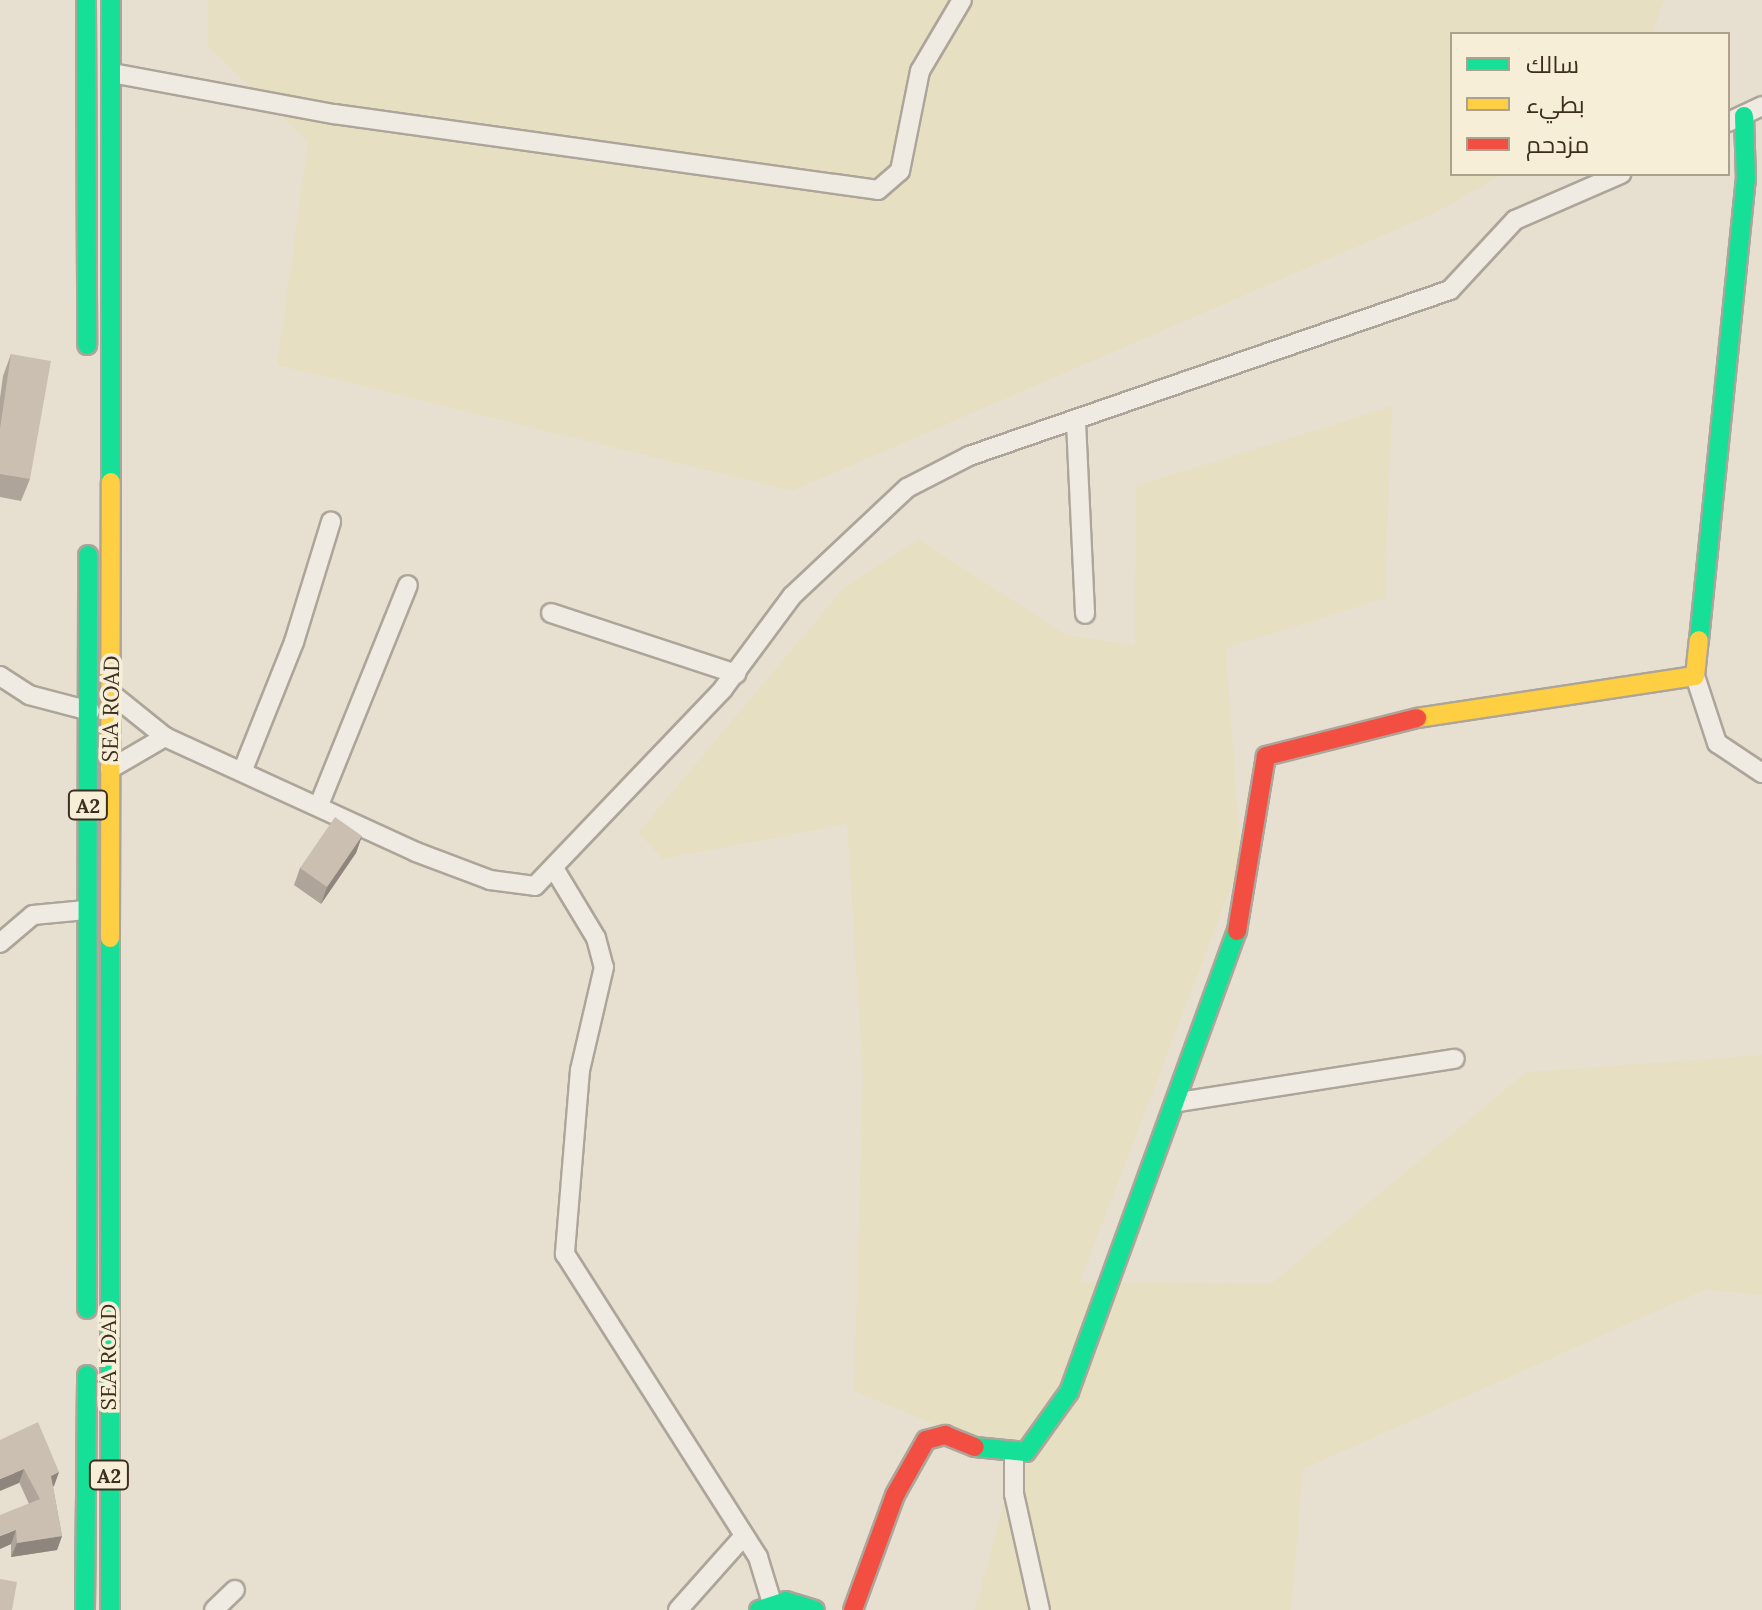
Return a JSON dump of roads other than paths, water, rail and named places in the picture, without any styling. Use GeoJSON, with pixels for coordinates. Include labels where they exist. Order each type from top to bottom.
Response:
{"type":"FeatureCollection","features":[{"type":"Feature","properties":{"kind":"main road"},"geometry":{"type":"LineString","coordinates":[[86,0],[87,373]]}},
{"type":"Feature","properties":{"kind":"main road","name":"SEA ROAD"},"geometry":{"type":"LineString","coordinates":[[110,1610],[110,769],[113,695],[108,457],[111,0]]}},
{"type":"Feature","properties":{"kind":"main road"},"geometry":{"type":"LineString","coordinates":[[853,1610],[895,1495],[926,1440],[945,1435],[1014,1455],[1041,1440],[1069,1392],[1179,1102],[1237,931],[1260,767],[1270,752],[1413,719],[1695,676],[1746,180],[1736,119]]}},
{"type":"Feature","properties":{"kind":"main road"},"geometry":{"type":"LineString","coordinates":[[86,455],[108,457]]}},
{"type":"Feature","properties":{"kind":"main road","name":"SEA ROAD"},"geometry":{"type":"LineString","coordinates":[[87,535],[90,711],[86,910],[87,1328]]}},
{"type":"Feature","properties":{"kind":"main road"},"geometry":{"type":"LineString","coordinates":[[87,1153],[112,1152]]}},
{"type":"Feature","properties":{"kind":"main road","name":"SEA ROAD"},"geometry":{"type":"LineString","coordinates":[[85,1610],[87,1359]]}},
{"type":"Feature","properties":{"kind":"main road"},"geometry":{"type":"LineString","coordinates":[[765,1607],[815,1610]]}},
{"type":"Feature","properties":{"kind":"street"},"geometry":{"type":"LineString","coordinates":[[112,73],[334,114],[878,190],[900,171],[923,62],[962,0]]}},
{"type":"Feature","properties":{"kind":"street"},"geometry":{"type":"LineString","coordinates":[[1736,119],[1762,106]]}},
{"type":"Feature","properties":{"kind":"street"},"geometry":{"type":"LineString","coordinates":[[113,695],[165,737],[244,767],[430,858],[514,887],[535,886],[555,870],[736,674],[792,596],[907,488],[969,456],[1076,422],[1450,290],[1515,220],[1616,176]]}},
{"type":"Feature","properties":{"kind":"street"},"geometry":{"type":"LineString","coordinates":[[1076,422],[1085,614]]}},
{"type":"Feature","properties":{"kind":"street"},"geometry":{"type":"LineString","coordinates":[[244,767],[294,642],[331,522]]}},
{"type":"Feature","properties":{"kind":"street"},"geometry":{"type":"LineString","coordinates":[[319,805],[408,585]]}},
{"type":"Feature","properties":{"kind":"street"},"geometry":{"type":"LineString","coordinates":[[551,613],[736,674]]}},
{"type":"Feature","properties":{"kind":"street"},"geometry":{"type":"LineString","coordinates":[[0,676],[29,695],[90,711]]}},
{"type":"Feature","properties":{"kind":"street"},"geometry":{"type":"LineString","coordinates":[[1695,676],[1717,743],[1762,773]]}},
{"type":"Feature","properties":{"kind":"street"},"geometry":{"type":"LineString","coordinates":[[110,769],[165,737]]}},
{"type":"Feature","properties":{"kind":"street"},"geometry":{"type":"LineString","coordinates":[[555,870],[596,938],[604,967],[580,1070],[565,1254],[744,1536],[765,1607]]}},
{"type":"Feature","properties":{"kind":"street"},"geometry":{"type":"LineString","coordinates":[[0,943],[33,915],[86,910]]}},
{"type":"Feature","properties":{"kind":"street"},"geometry":{"type":"LineString","coordinates":[[1179,1102],[1455,1059]]}},
{"type":"Feature","properties":{"kind":"street"},"geometry":{"type":"LineString","coordinates":[[1014,1455],[1014,1494],[1040,1610]]}},
{"type":"Feature","properties":{"kind":"street"},"geometry":{"type":"LineString","coordinates":[[678,1610],[744,1536]]}},
{"type":"Feature","properties":{"kind":"street"},"geometry":{"type":"LineString","coordinates":[[214,1610],[235,1590]]}}]}
